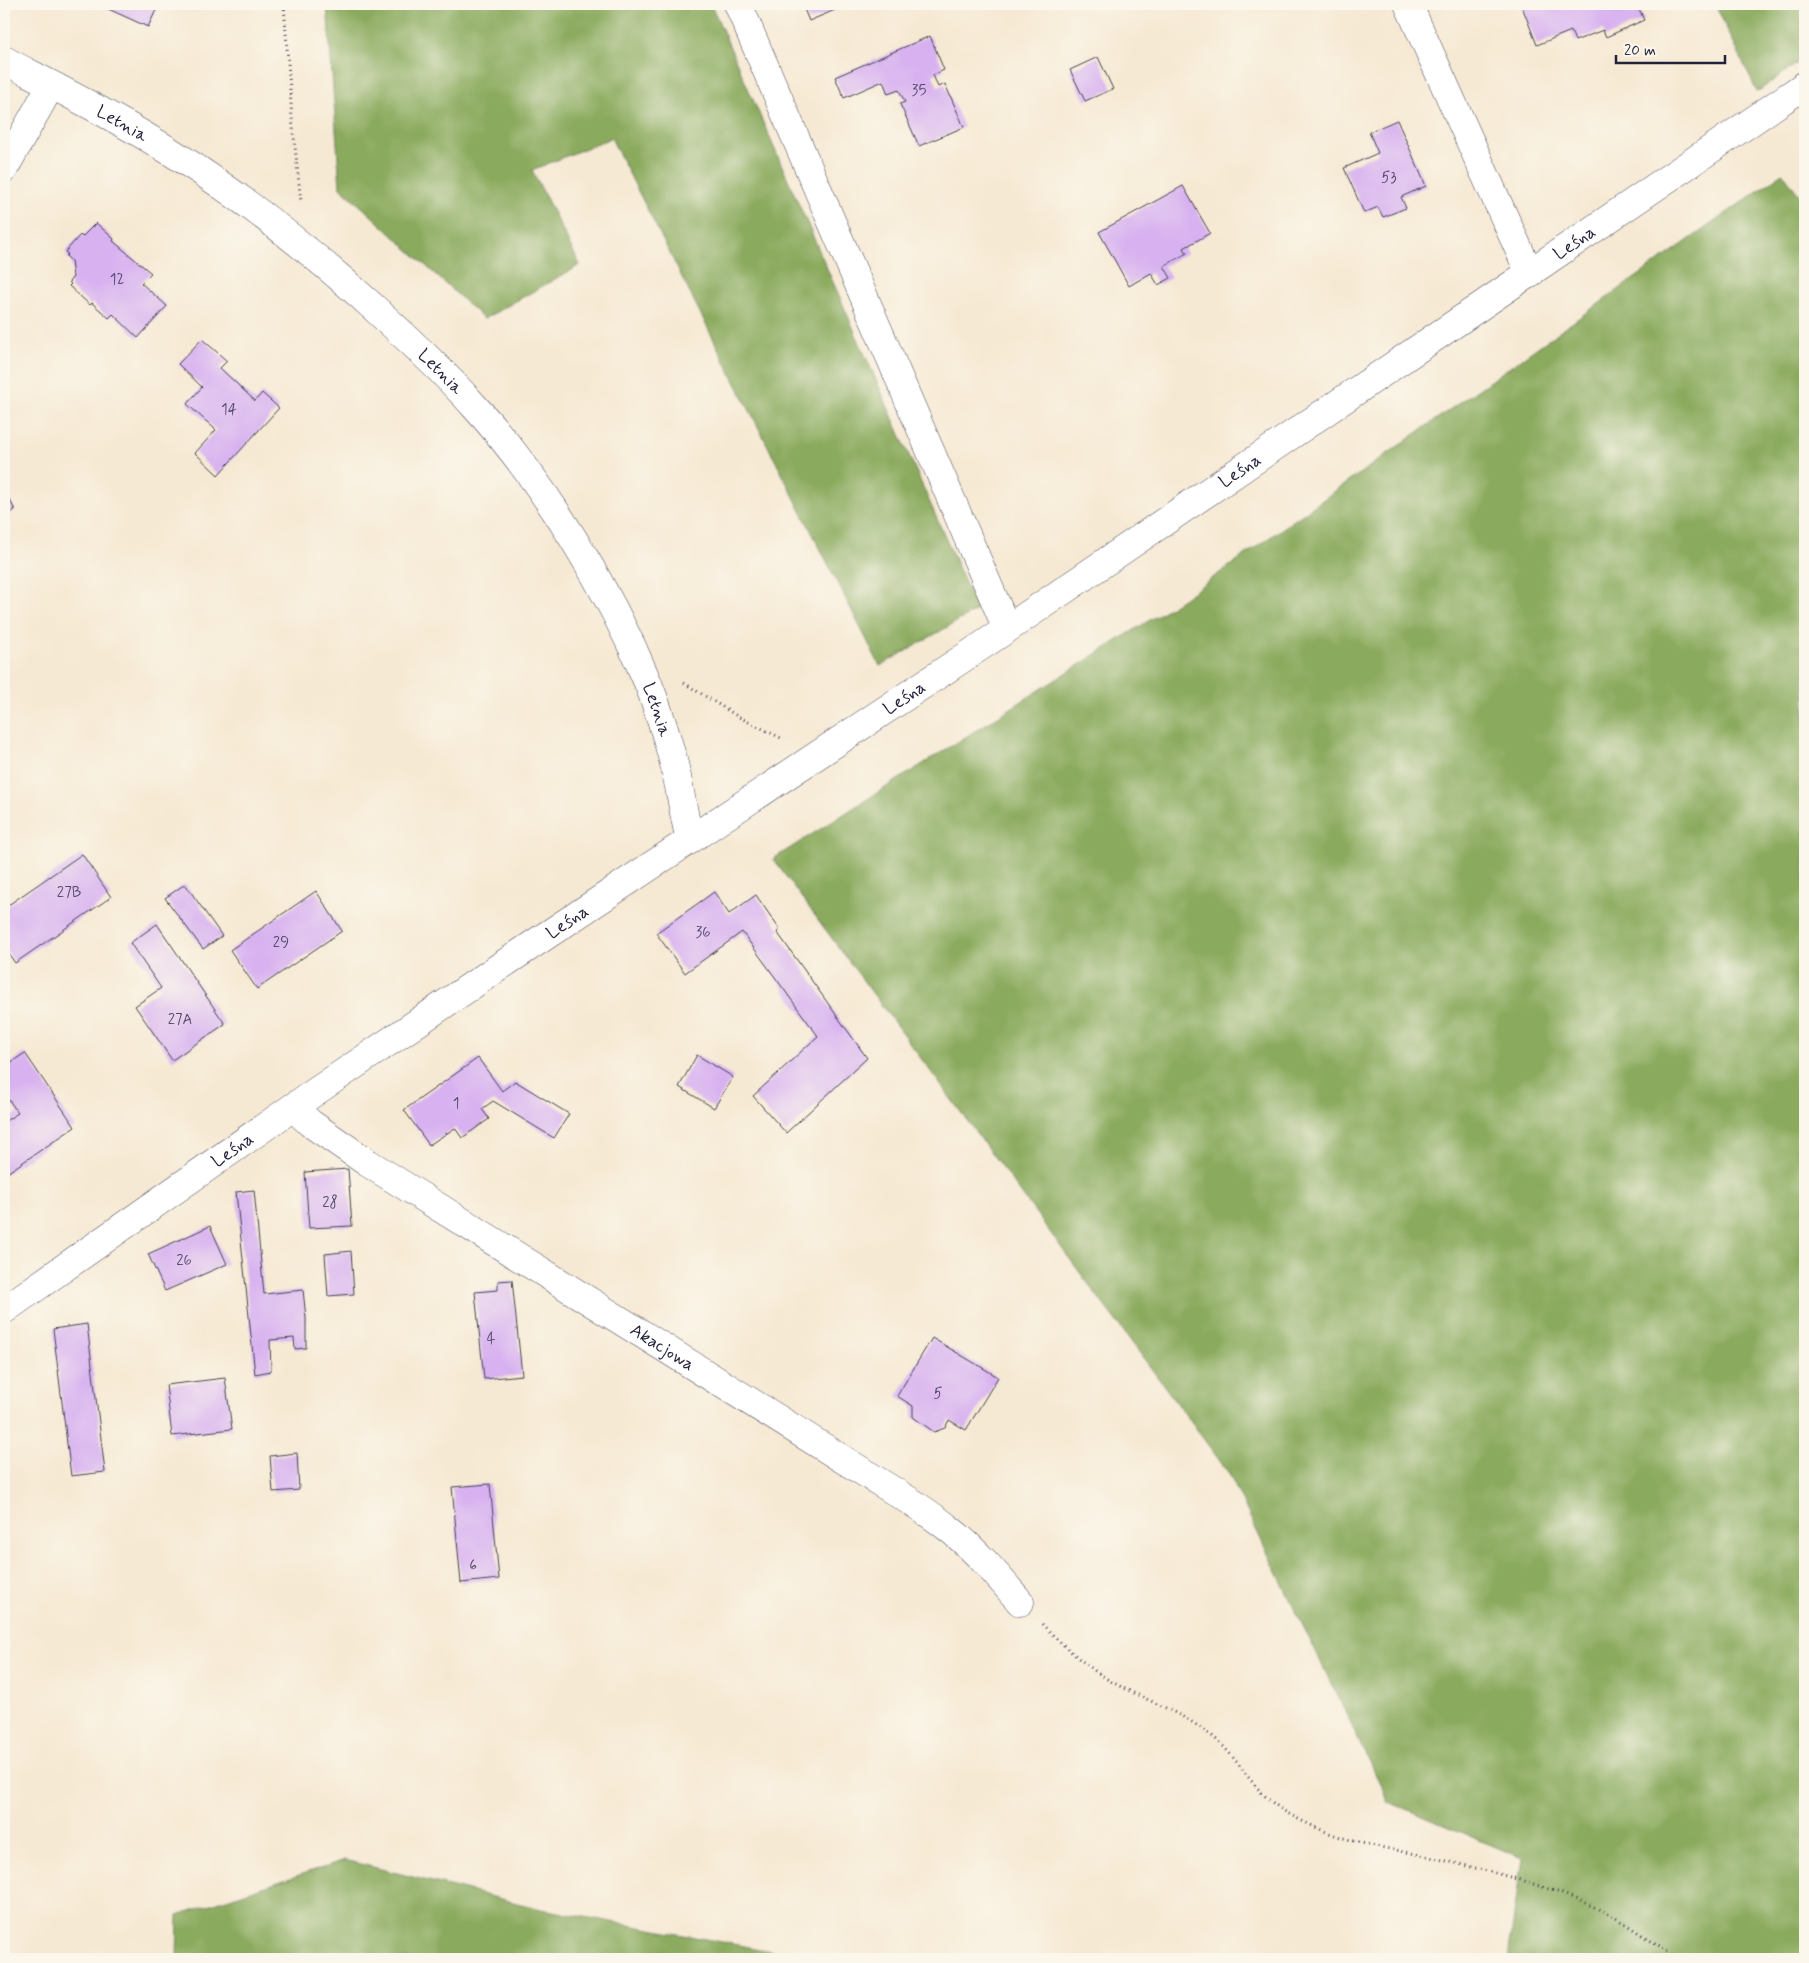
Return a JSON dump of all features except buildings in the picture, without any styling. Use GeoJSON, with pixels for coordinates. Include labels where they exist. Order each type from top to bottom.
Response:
{"type":"FeatureCollection","features":[{"type":"Feature","properties":{"kind":"street"},"geometry":{"type":"LineString","coordinates":[[738,4],[1007,629]]}},
{"type":"Feature","properties":{"kind":"street"},"geometry":{"type":"LineString","coordinates":[[1408,4],[1530,274]]}},
{"type":"Feature","properties":{"kind":"street","name":"Letnia"},"geometry":{"type":"LineString","coordinates":[[4,60],[109,115],[181,158],[298,242],[328,266],[400,332],[461,392],[504,442],[564,525],[590,567],[632,647],[649,685],[673,759],[690,840]]}},
{"type":"Feature","properties":{"kind":"street"},"geometry":{"type":"LineString","coordinates":[[4,168],[51,85]]}},
{"type":"Feature","properties":{"kind":"street","name":"Leśna"},"geometry":{"type":"LineString","coordinates":[[4,1310],[293,1107],[1007,629],[1805,85]]}},
{"type":"Feature","properties":{"kind":"street","name":"Akacjowa"},"geometry":{"type":"LineString","coordinates":[[293,1107],[310,1123],[368,1163],[914,1503],[964,1542],[1020,1602]]}},
{"type":"Feature","properties":{"kind":"path"},"geometry":{"type":"LineString","coordinates":[[284,4],[292,118],[302,212],[298,242]]}},
{"type":"Feature","properties":{"kind":"path"},"geometry":{"type":"LineString","coordinates":[[677,679],[737,716],[781,738],[820,753]]}},
{"type":"Feature","properties":{"kind":"path"},"geometry":{"type":"LineString","coordinates":[[1020,1602],[1050,1633],[1110,1681],[1178,1715],[1209,1733],[1232,1755],[1266,1797],[1289,1815],[1352,1841],[1387,1847],[1517,1880],[1570,1898],[1596,1908],[1637,1931],[1675,1959]]}},
{"type":"Feature","properties":{"kind":"green space"},"geometry":{"type":"Polygon","coordinates":[[[327,4],[711,4],[977,610],[880,666],[611,138],[532,170],[580,265],[484,319],[340,187],[327,4]]]}},
{"type":"Feature","properties":{"kind":"green space"},"geometry":{"type":"Polygon","coordinates":[[[1715,4],[1805,4],[1805,58],[1757,92],[1715,4]]]}},
{"type":"Feature","properties":{"kind":"green space"},"geometry":{"type":"Polygon","coordinates":[[[1783,173],[1805,203],[1805,1959],[1508,1959],[1522,1858],[1389,1802],[1228,1472],[773,859],[1183,599],[1783,173]]]}},
{"type":"Feature","properties":{"kind":"green space"},"geometry":{"type":"Polygon","coordinates":[[[345,1860],[541,1909],[815,1959],[177,1959],[178,1915],[345,1860]]]}}]}
